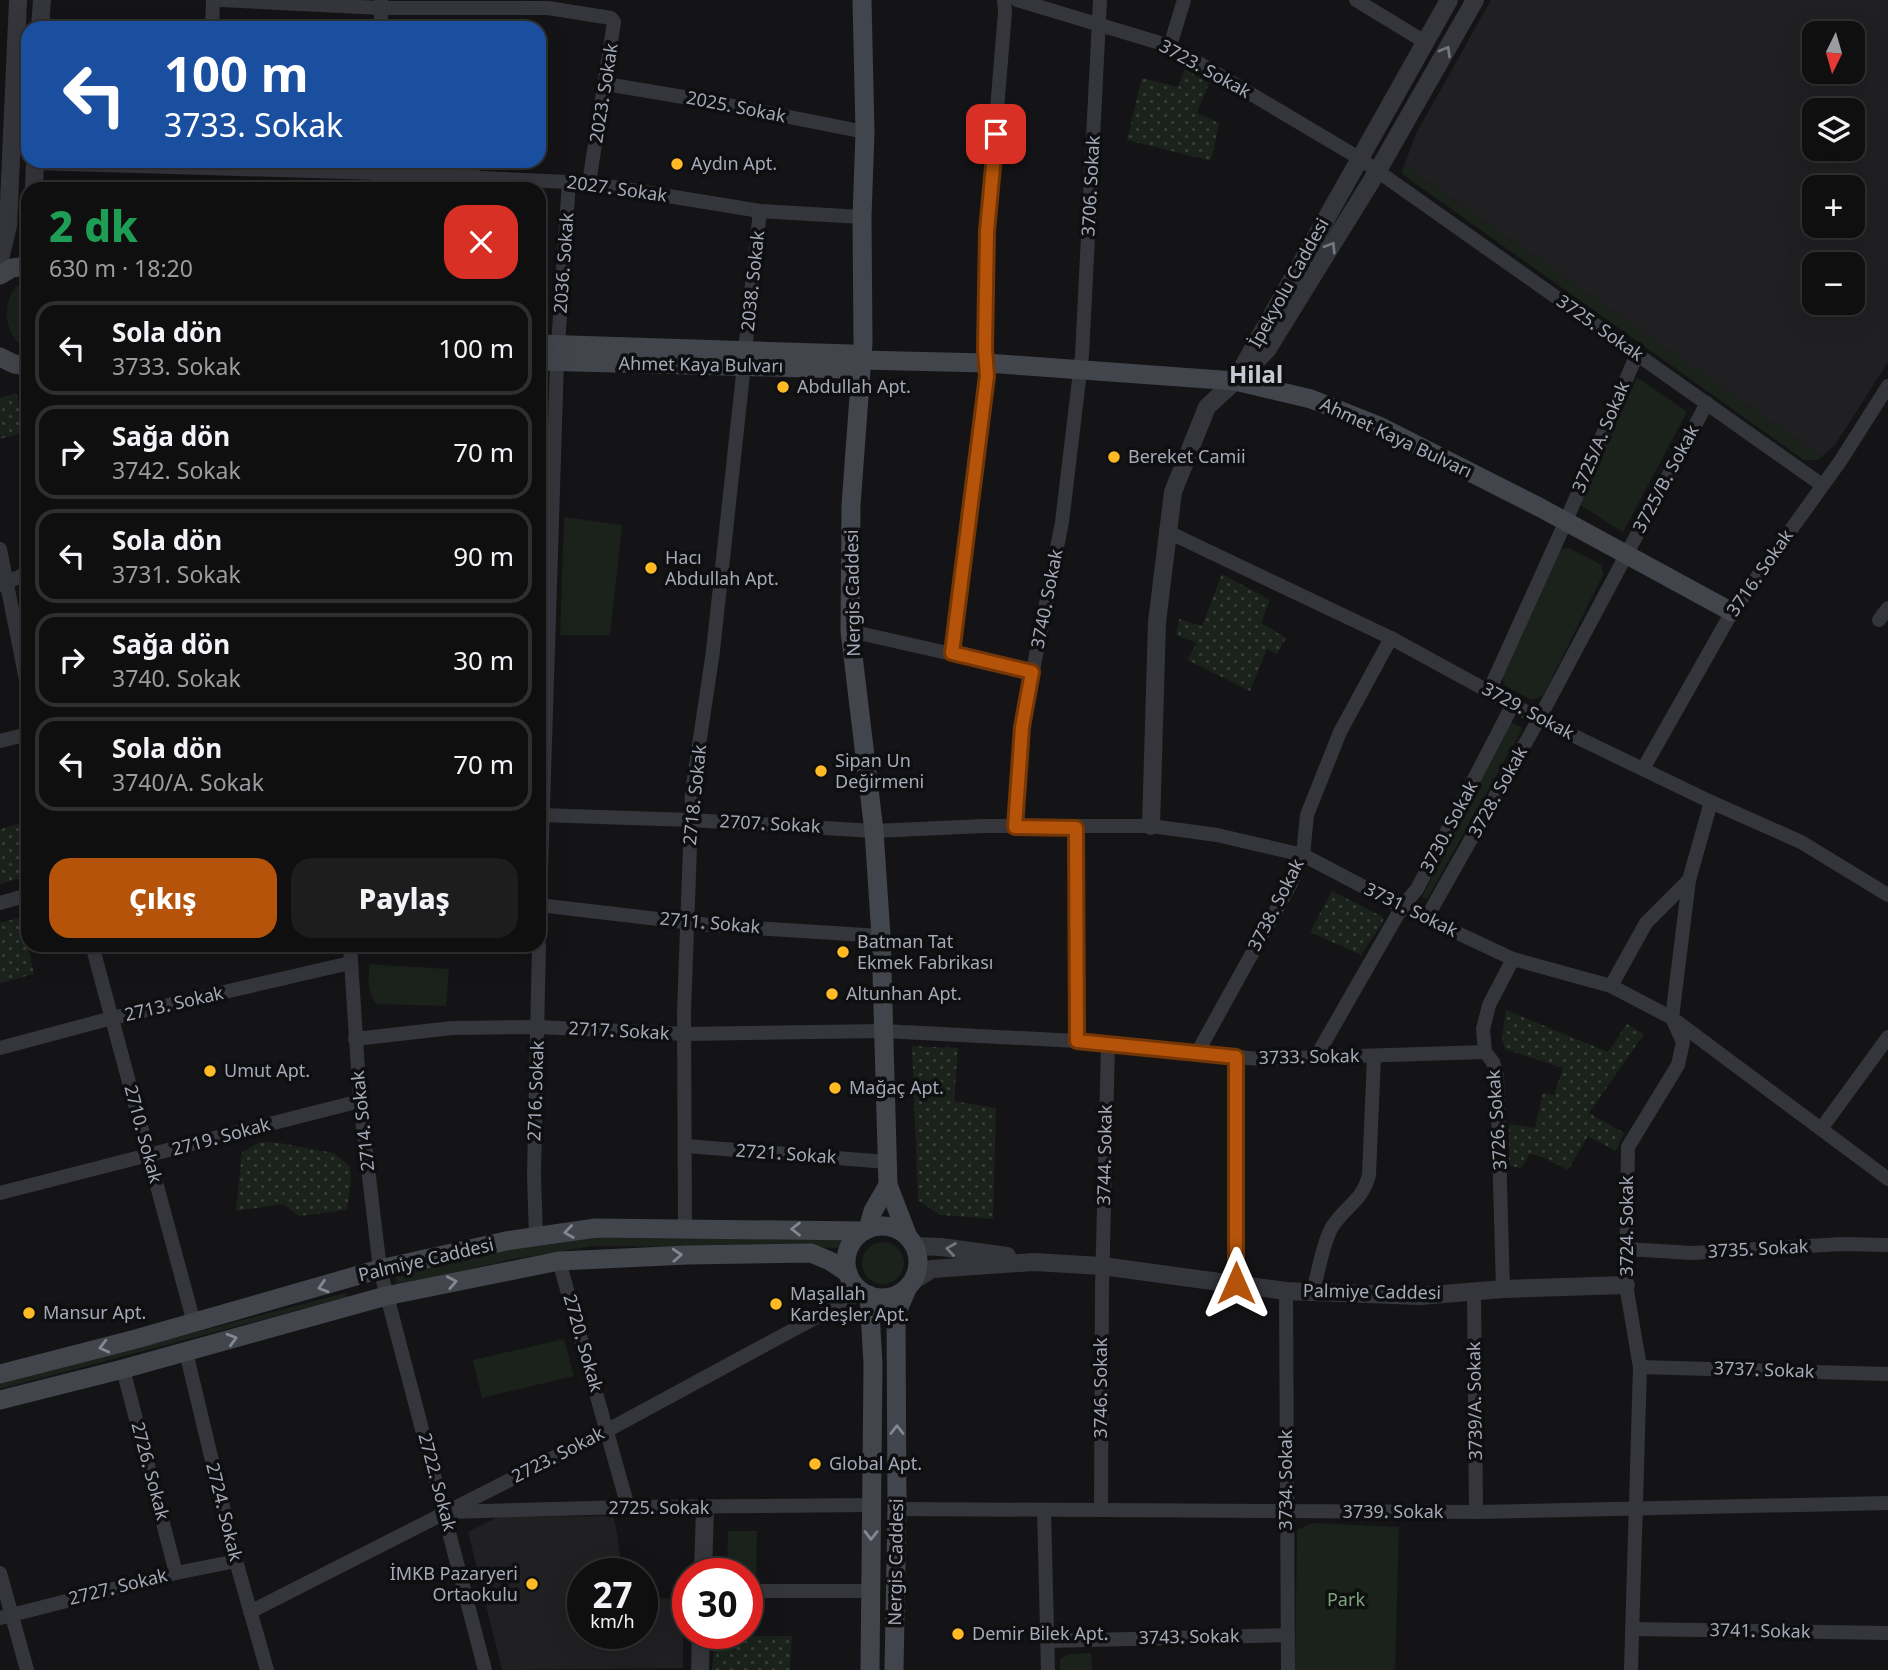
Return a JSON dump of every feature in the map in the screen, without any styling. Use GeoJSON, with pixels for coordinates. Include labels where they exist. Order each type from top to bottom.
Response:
{"type":"FeatureCollection","features":[{"type":"Feature","properties":{"kind":"main road","name":"Nergis Caddesi"},"geometry":{"type":"LineString","coordinates":[[862,0],[865,132],[861,360],[851,505],[850,631],[874,831],[881,936],[888,1185]]}},
{"type":"Feature","properties":{"kind":"main road"},"geometry":{"type":"LineString","coordinates":[[0,275],[12,268],[21,267]]}},
{"type":"Feature","properties":{"kind":"main road","name":"Ahmet Kaya Bulvarı"},"geometry":{"type":"LineString","coordinates":[[548,353],[744,358],[851,354],[861,360],[987,363],[1235,382],[1311,398],[1380,426],[1566,521],[1732,612]]}},
{"type":"Feature","properties":{"kind":"main road"},"geometry":{"type":"LineString","coordinates":[[888,1185],[918,1258],[918,1269],[910,1284],[897,1295],[886,1298],[866,1294],[854,1284],[846,1261],[855,1239],[866,1230],[888,1185]]}},
{"type":"Feature","properties":{"kind":"main road"},"geometry":{"type":"LineString","coordinates":[[866,1230],[888,1227],[899,1230],[912,1242]]}},
{"type":"Feature","properties":{"kind":"main road","name":"Palmiye Caddesi"},"geometry":{"type":"LineString","coordinates":[[0,1374],[380,1269],[506,1241],[596,1228],[866,1230]]}},
{"type":"Feature","properties":{"kind":"main road","name":"Palmiye Caddesi"},"geometry":{"type":"LineString","coordinates":[[0,1399],[123,1369],[386,1296],[559,1261],[811,1253],[848,1273]]}},
{"type":"Feature","properties":{"kind":"main road","name":"Nergis Caddesi"},"geometry":{"type":"LineString","coordinates":[[894,1670],[896,1314],[910,1284]]}},
{"type":"Feature","properties":{"kind":"main road","name":"Nergis Caddesi"},"geometry":{"type":"LineString","coordinates":[[866,1294],[873,1364],[870,1670]]}},
{"type":"Feature","properties":{"kind":"street"},"geometry":{"type":"LineString","coordinates":[[0,259],[8,226],[7,123],[18,0]]}},
{"type":"Feature","properties":{"kind":"street"},"geometry":{"type":"LineString","coordinates":[[40,21],[41,0]]}},
{"type":"Feature","properties":{"kind":"street"},"geometry":{"type":"LineString","coordinates":[[212,21],[213,0]]}},
{"type":"Feature","properties":{"kind":"street","name":"2023. Sokak"},"geometry":{"type":"LineString","coordinates":[[220,0],[548,8],[606,16],[614,23],[589,183]]}},
{"type":"Feature","properties":{"kind":"street"},"geometry":{"type":"LineString","coordinates":[[952,653],[987,363],[987,231],[1000,86],[1004,0]]}},
{"type":"Feature","properties":{"kind":"street","name":"3723. Sokak"},"geometry":{"type":"LineString","coordinates":[[1017,0],[1170,46],[1359,158],[1377,172]]}},
{"type":"Feature","properties":{"kind":"street","name":"3706. Sokak"},"geometry":{"type":"LineString","coordinates":[[1079,371],[1085,313],[1100,0]]}},
{"type":"Feature","properties":{"kind":"street"},"geometry":{"type":"LineString","coordinates":[[1170,46],[1184,0]]}},
{"type":"Feature","properties":{"kind":"street"},"geometry":{"type":"LineString","coordinates":[[1356,0],[1425,42]]}},
{"type":"Feature","properties":{"kind":"street","name":"İpekyolu Caddesi"},"geometry":{"type":"LineString","coordinates":[[1152,826],[1157,622],[1172,492],[1207,407],[1235,382],[1449,0]]}},
{"type":"Feature","properties":{"kind":"street"},"geometry":{"type":"LineString","coordinates":[[1235,382],[1267,350],[1377,172],[1475,0]]}},
{"type":"Feature","properties":{"kind":"street","name":"2025. Sokak"},"geometry":{"type":"LineString","coordinates":[[606,84],[865,132]]}},
{"type":"Feature","properties":{"kind":"street","name":"2027. Sokak"},"geometry":{"type":"LineString","coordinates":[[388,168],[472,177],[589,183],[760,211],[862,217]]}},
{"type":"Feature","properties":{"kind":"street"},"geometry":{"type":"LineString","coordinates":[[472,177],[473,168]]}},
{"type":"Feature","properties":{"kind":"street","name":"3725. Sokak"},"geometry":{"type":"LineString","coordinates":[[1377,172],[1822,485]]}},
{"type":"Feature","properties":{"kind":"street","name":"2036. Sokak"},"geometry":{"type":"LineString","coordinates":[[548,353],[569,181]]}},
{"type":"Feature","properties":{"kind":"street","name":"2038. Sokak"},"geometry":{"type":"LineString","coordinates":[[744,358],[760,211]]}},
{"type":"Feature","properties":{"kind":"street"},"geometry":{"type":"LineString","coordinates":[[546,485],[548,353]]}},
{"type":"Feature","properties":{"kind":"street","name":"3725/A. Sokak"},"geometry":{"type":"LineString","coordinates":[[1566,521],[1637,354]]}},
{"type":"Feature","properties":{"kind":"street","name":"2718. Sokak"},"geometry":{"type":"LineString","coordinates":[[685,1228],[685,1034],[692,792],[713,651],[744,358]]}},
{"type":"Feature","properties":{"kind":"street","name":"3740. Sokak"},"geometry":{"type":"LineString","coordinates":[[1015,827],[1022,727],[1062,522],[1079,371]]}},
{"type":"Feature","properties":{"kind":"street","name":"3716. Sokak"},"geometry":{"type":"LineString","coordinates":[[1643,769],[1732,612],[1841,460],[1888,386]]}},
{"type":"Feature","properties":{"kind":"street","name":"3725/B. Sokak"},"geometry":{"type":"LineString","coordinates":[[1626,554],[1707,403]]}},
{"type":"Feature","properties":{"kind":"street"},"geometry":{"type":"LineString","coordinates":[[1489,691],[1566,521]]}},
{"type":"Feature","properties":{"kind":"street","name":"3729. Sokak"},"geometry":{"type":"LineString","coordinates":[[1166,531],[1391,638],[1539,719],[1801,842],[1888,895]]}},
{"type":"Feature","properties":{"kind":"street"},"geometry":{"type":"LineString","coordinates":[[0,549],[3,584],[21,660]]}},
{"type":"Feature","properties":{"kind":"street","name":"3728. Sokak"},"geometry":{"type":"LineString","coordinates":[[1427,917],[1539,719],[1626,554]]}},
{"type":"Feature","properties":{"kind":"street"},"geometry":{"type":"LineString","coordinates":[[3,584],[21,576]]}},
{"type":"Feature","properties":{"kind":"street"},"geometry":{"type":"LineString","coordinates":[[850,631],[1032,672]]}},
{"type":"Feature","properties":{"kind":"street","name":"3738. Sokak"},"geometry":{"type":"LineString","coordinates":[[1197,1053],[1291,883],[1303,855],[1307,815],[1340,732],[1391,638]]}},
{"type":"Feature","properties":{"kind":"street","name":"3730. Sokak"},"geometry":{"type":"LineString","coordinates":[[1316,1057],[1402,907],[1417,889],[1513,704]]}},
{"type":"Feature","properties":{"kind":"street"},"geometry":{"type":"LineString","coordinates":[[0,741],[21,736]]}},
{"type":"Feature","properties":{"kind":"street","name":"3724. Sokak"},"geometry":{"type":"LineString","coordinates":[[1632,1670],[1640,1367],[1626,1285],[1628,1146],[1678,1065],[1683,1042],[1672,1018],[1689,880],[1712,802]]}},
{"type":"Feature","properties":{"kind":"street","name":"2707. Sokak"},"geometry":{"type":"LineString","coordinates":[[546,815],[691,820],[874,831]]}},
{"type":"Feature","properties":{"kind":"street","name":"3731. Sokak"},"geometry":{"type":"LineString","coordinates":[[874,831],[1152,826],[1217,835],[1303,855],[1402,907],[1513,959],[1611,986],[1672,1018],[1888,1179]]}},
{"type":"Feature","properties":{"kind":"street"},"geometry":{"type":"LineString","coordinates":[[1076,828],[1077,1041]]}},
{"type":"Feature","properties":{"kind":"street"},"geometry":{"type":"LineString","coordinates":[[1611,986],[1646,923],[1689,880]]}},
{"type":"Feature","properties":{"kind":"street"},"geometry":{"type":"LineString","coordinates":[[0,902],[21,897]]}},
{"type":"Feature","properties":{"kind":"street","name":"2711. Sokak"},"geometry":{"type":"LineString","coordinates":[[546,906],[709,925],[881,936]]}},
{"type":"Feature","properties":{"kind":"street","name":"2710. Sokak"},"geometry":{"type":"LineString","coordinates":[[94,952],[194,1322]]}},
{"type":"Feature","properties":{"kind":"street","name":"2714. Sokak"},"geometry":{"type":"LineString","coordinates":[[350,952],[360,1101],[380,1269],[386,1296]]}},
{"type":"Feature","properties":{"kind":"street","name":"2716. Sokak"},"geometry":{"type":"LineString","coordinates":[[536,1237],[534,1175],[539,952]]}},
{"type":"Feature","properties":{"kind":"street","name":"3726. Sokak"},"geometry":{"type":"LineString","coordinates":[[1503,1289],[1497,1076],[1493,1062],[1485,1052],[1483,1029],[1489,1005],[1513,959]]}},
{"type":"Feature","properties":{"kind":"street","name":"2713. Sokak"},"geometry":{"type":"LineString","coordinates":[[0,1048],[112,1018],[350,963]]}},
{"type":"Feature","properties":{"kind":"street","name":"2717. Sokak"},"geometry":{"type":"LineString","coordinates":[[355,1039],[452,1027],[538,1027],[685,1034],[883,1031]]}},
{"type":"Feature","properties":{"kind":"street","name":"3733. Sokak"},"geometry":{"type":"LineString","coordinates":[[883,1031],[1077,1041],[1236,1057],[1485,1052]]}},
{"type":"Feature","properties":{"kind":"street"},"geometry":{"type":"LineString","coordinates":[[1821,1129],[1888,1037]]}},
{"type":"Feature","properties":{"kind":"street","name":"3744. Sokak"},"geometry":{"type":"LineString","coordinates":[[1102,1266],[1108,1045]]}},
{"type":"Feature","properties":{"kind":"street"},"geometry":{"type":"LineString","coordinates":[[1313,1290],[1329,1231],[1341,1212],[1355,1203],[1366,1189],[1374,1056]]}},
{"type":"Feature","properties":{"kind":"street"},"geometry":{"type":"LineString","coordinates":[[1236,1057],[1236,1283]]}},
{"type":"Feature","properties":{"kind":"street","name":"2719. Sokak"},"geometry":{"type":"LineString","coordinates":[[0,1193],[360,1101]]}},
{"type":"Feature","properties":{"kind":"street","name":"2721. Sokak"},"geometry":{"type":"LineString","coordinates":[[686,1146],[887,1162]]}},
{"type":"Feature","properties":{"kind":"street","name":"Palmiye Caddesi"},"geometry":{"type":"LineString","coordinates":[[912,1242],[1034,1262],[1102,1266],[1286,1291],[1420,1296],[1503,1289],[1626,1285]]}},
{"type":"Feature","properties":{"kind":"street","name":"3735. Sokak"},"geometry":{"type":"LineString","coordinates":[[1628,1249],[1692,1253],[1842,1244],[1888,1245]]}},
{"type":"Feature","properties":{"kind":"street","name":"2720. Sokak"},"geometry":{"type":"LineString","coordinates":[[559,1261],[628,1507]]}},
{"type":"Feature","properties":{"kind":"street","name":"Palmiye Caddesi"},"geometry":{"type":"LineString","coordinates":[[910,1284],[932,1269],[1034,1262]]}},
{"type":"Feature","properties":{"kind":"street","name":"3746. Sokak"},"geometry":{"type":"LineString","coordinates":[[1101,1510],[1102,1266]]}},
{"type":"Feature","properties":{"kind":"street","name":"3734. Sokak"},"geometry":{"type":"LineString","coordinates":[[1286,1291],[1288,1670]]}},
{"type":"Feature","properties":{"kind":"street","name":"3739/A. Sokak"},"geometry":{"type":"LineString","coordinates":[[1474,1291],[1476,1512]]}},
{"type":"Feature","properties":{"kind":"street","name":"2723. Sokak"},"geometry":{"type":"LineString","coordinates":[[250,1612],[608,1430],[866,1294]]}},
{"type":"Feature","properties":{"kind":"street","name":"2722. Sokak"},"geometry":{"type":"LineString","coordinates":[[386,1296],[446,1512],[485,1670]]}},
{"type":"Feature","properties":{"kind":"street","name":"2724. Sokak"},"geometry":{"type":"LineString","coordinates":[[186,1352],[236,1561],[267,1670]]}},
{"type":"Feature","properties":{"kind":"street","name":"3737. Sokak"},"geometry":{"type":"LineString","coordinates":[[1640,1367],[1888,1374]]}},
{"type":"Feature","properties":{"kind":"street","name":"2726. Sokak"},"geometry":{"type":"LineString","coordinates":[[123,1369],[176,1573]]}},
{"type":"Feature","properties":{"kind":"street","name":"3739. Sokak"},"geometry":{"type":"LineString","coordinates":[[897,1509],[1476,1512],[1888,1503]]}},
{"type":"Feature","properties":{"kind":"street","name":"2725. Sokak"},"geometry":{"type":"LineString","coordinates":[[446,1512],[872,1505]]}},
{"type":"Feature","properties":{"kind":"street"},"geometry":{"type":"LineString","coordinates":[[703,1558],[705,1508]]}},
{"type":"Feature","properties":{"kind":"street"},"geometry":{"type":"LineString","coordinates":[[1044,1510],[1048,1670]]}},
{"type":"Feature","properties":{"kind":"street","name":"2727. Sokak"},"geometry":{"type":"LineString","coordinates":[[5,1616],[176,1573],[236,1561]]}},
{"type":"Feature","properties":{"kind":"street"},"geometry":{"type":"LineString","coordinates":[[0,1573],[5,1616],[27,1670]]}},
{"type":"Feature","properties":{"kind":"street"},"geometry":{"type":"LineString","coordinates":[[763,1591],[871,1591]]}},
{"type":"Feature","properties":{"kind":"street","name":"3741. Sokak"},"geometry":{"type":"LineString","coordinates":[[1632,1629],[1888,1633]]}},
{"type":"Feature","properties":{"kind":"street","name":"3743. Sokak"},"geometry":{"type":"LineString","coordinates":[[1048,1640],[1288,1635]]}},
{"type":"Feature","properties":{"kind":"street"},"geometry":{"type":"LineString","coordinates":[[700,1670],[701,1649]]}},
{"type":"Feature","properties":{"kind":"shaded area"},"geometry":{"type":"Polygon","coordinates":[[[1491,0],[1888,0],[1888,362],[1835,445],[1822,457],[1404,165],[1417,132],[1491,0]]]}},
{"type":"Feature","properties":{"kind":"shaded area","name":"İMKB Pazaryeri Ortaokulu"},"geometry":{"type":"Polygon","coordinates":[[[614,1516],[621,1558],[567,1558],[567,1649],[658,1649],[658,1597],[672,1599],[672,1649],[683,1649],[683,1668],[502,1670],[468,1532],[498,1517],[614,1516]]]}},
{"type":"Feature","properties":{"kind":"green space"},"geometry":{"type":"Polygon","coordinates":[[[1185,69],[1209,83],[1197,113],[1219,123],[1211,161],[1127,140],[1142,78],[1178,87],[1185,69]]]}},
{"type":"Feature","properties":{"kind":"green space"},"geometry":{"type":"Polygon","coordinates":[[[1404,165],[1822,457],[1818,460],[1804,460],[1402,174],[1404,165]]]}},
{"type":"Feature","properties":{"kind":"green space"},"geometry":{"type":"Polygon","coordinates":[[[21,283],[21,344],[12,335],[7,314],[12,292],[21,283]]]}},
{"type":"Feature","properties":{"kind":"green space"},"geometry":{"type":"Polygon","coordinates":[[[1637,377],[1687,412],[1623,532],[1579,504],[1637,377]]]}},
{"type":"Feature","properties":{"kind":"green space"},"geometry":{"type":"Polygon","coordinates":[[[16,393],[21,412],[21,433],[0,439],[0,398],[16,393]]]}},
{"type":"Feature","properties":{"kind":"green space"},"geometry":{"type":"Polygon","coordinates":[[[564,517],[622,525],[610,635],[560,635],[564,517]]]}},
{"type":"Feature","properties":{"kind":"green space"},"geometry":{"type":"Polygon","coordinates":[[[1569,548],[1602,565],[1603,575],[1543,696],[1532,700],[1504,685],[1502,674],[1559,549],[1569,548]]]}},
{"type":"Feature","properties":{"kind":"green space"},"geometry":{"type":"Polygon","coordinates":[[[1222,574],[1270,600],[1261,623],[1286,638],[1277,654],[1267,649],[1250,691],[1187,660],[1197,643],[1176,635],[1179,619],[1202,626],[1222,574]]]}},
{"type":"Feature","properties":{"kind":"green space"},"geometry":{"type":"Polygon","coordinates":[[[1510,722],[1523,728],[1427,899],[1422,897],[1510,722]]]}},
{"type":"Feature","properties":{"kind":"green space"},"geometry":{"type":"Polygon","coordinates":[[[21,823],[21,878],[0,884],[0,829],[21,823]]]}},
{"type":"Feature","properties":{"kind":"green space"},"geometry":{"type":"Polygon","coordinates":[[[1332,891],[1383,917],[1383,922],[1361,955],[1310,932],[1332,891]]]}},
{"type":"Feature","properties":{"kind":"green space"},"geometry":{"type":"Polygon","coordinates":[[[21,917],[21,952],[29,952],[34,974],[0,983],[0,923],[21,917]]]}},
{"type":"Feature","properties":{"kind":"green space"},"geometry":{"type":"Polygon","coordinates":[[[369,964],[449,969],[446,1006],[377,1004],[370,990],[369,964]]]}},
{"type":"Feature","properties":{"kind":"green space"},"geometry":{"type":"Polygon","coordinates":[[[1506,1010],[1608,1052],[1627,1024],[1644,1034],[1589,1113],[1624,1133],[1616,1151],[1588,1136],[1568,1170],[1530,1154],[1521,1168],[1509,1166],[1509,1124],[1535,1128],[1543,1093],[1554,1095],[1563,1068],[1505,1049],[1502,1038],[1506,1010]]]}},
{"type":"Feature","properties":{"kind":"green space"},"geometry":{"type":"Polygon","coordinates":[[[912,1046],[958,1048],[954,1101],[996,1108],[993,1219],[940,1215],[918,1200],[912,1046]]]}},
{"type":"Feature","properties":{"kind":"green space"},"geometry":{"type":"Polygon","coordinates":[[[260,1142],[334,1153],[350,1166],[347,1210],[299,1216],[283,1204],[236,1211],[242,1152],[260,1142]]]}},
{"type":"Feature","properties":{"kind":"green space"},"geometry":{"type":"Polygon","coordinates":[[[602,1236],[845,1237],[846,1248],[593,1246],[514,1259],[397,1285],[395,1277],[489,1253],[602,1236]]]}},
{"type":"Feature","properties":{"kind":"green space"},"geometry":{"type":"Polygon","coordinates":[[[883,1242],[898,1248],[904,1263],[898,1278],[883,1284],[868,1278],[862,1263],[868,1248],[883,1242]]]}},
{"type":"Feature","properties":{"kind":"green space"},"geometry":{"type":"Polygon","coordinates":[[[345,1293],[347,1297],[0,1389],[0,1384],[345,1293]]]}},
{"type":"Feature","properties":{"kind":"green space"},"geometry":{"type":"Polygon","coordinates":[[[564,1339],[574,1376],[482,1398],[473,1360],[564,1339]]]}},
{"type":"Feature","properties":{"kind":"green space","name":"Park"},"geometry":{"type":"Polygon","coordinates":[[[1312,1523],[1399,1527],[1395,1670],[1295,1670],[1297,1530],[1312,1523]]]}},
{"type":"Feature","properties":{"kind":"green space"},"geometry":{"type":"Polygon","coordinates":[[[728,1531],[757,1531],[757,1558],[727,1558],[728,1531]]]}},
{"type":"Feature","properties":{"kind":"green space"},"geometry":{"type":"Polygon","coordinates":[[[763,1636],[792,1636],[790,1670],[712,1670],[714,1649],[763,1649],[763,1636]]]}},
{"type":"Feature","properties":{"kind":"green space"},"geometry":{"type":"Polygon","coordinates":[[[1091,1653],[1092,1670],[1060,1670],[1060,1659],[1069,1654],[1091,1653]]]}},
{"type":"Feature","properties":{"kind":"place","name":"Aydın Apt."},"geometry":{"type":"Point","coordinates":[677,164]}},
{"type":"Feature","properties":{"kind":"place","name":"Abdullah Apt."},"geometry":{"type":"Point","coordinates":[783,387]}},
{"type":"Feature","properties":{"kind":"place","name":"Bereket Camii"},"geometry":{"type":"Point","coordinates":[1114,457]}},
{"type":"Feature","properties":{"kind":"place","name":"Hacı Abdullah Apt."},"geometry":{"type":"Point","coordinates":[651,568]}},
{"type":"Feature","properties":{"kind":"place","name":"Sipan Un Değirmeni"},"geometry":{"type":"Point","coordinates":[821,771]}},
{"type":"Feature","properties":{"kind":"place","name":"Batman Tat Ekmek Fabrikası"},"geometry":{"type":"Point","coordinates":[843,952]}},
{"type":"Feature","properties":{"kind":"place","name":"Altunhan Apt."},"geometry":{"type":"Point","coordinates":[832,994]}},
{"type":"Feature","properties":{"kind":"place","name":"Umut Apt."},"geometry":{"type":"Point","coordinates":[210,1071]}},
{"type":"Feature","properties":{"kind":"place","name":"Mağaç Apt."},"geometry":{"type":"Point","coordinates":[835,1088]}},
{"type":"Feature","properties":{"kind":"place","name":"Maşallah Kardeşler Apt."},"geometry":{"type":"Point","coordinates":[776,1304]}},
{"type":"Feature","properties":{"kind":"place","name":"Mansur Apt."},"geometry":{"type":"Point","coordinates":[29,1313]}},
{"type":"Feature","properties":{"kind":"place","name":"Global Apt."},"geometry":{"type":"Point","coordinates":[815,1464]}},
{"type":"Feature","properties":{"kind":"place","name":"İMKB Pazaryeri Ortaokulu"},"geometry":{"type":"Point","coordinates":[532,1584]}},
{"type":"Feature","properties":{"kind":"place","name":"Demir Bilek Apt."},"geometry":{"type":"Point","coordinates":[958,1634]}},
{"type":"Feature","properties":{"kind":"district","name":"Hilal"},"geometry":{"type":"Point","coordinates":[1256,375]}},
{"type":"Feature","properties":{"kind":"route"},"geometry":{"type":"LineString","coordinates":[[996,134],[987,231],[987,376],[952,653],[1032,672],[1022,727],[1015,827],[1076,828],[1077,1041],[1236,1057],[1236,1283]]}}]}
